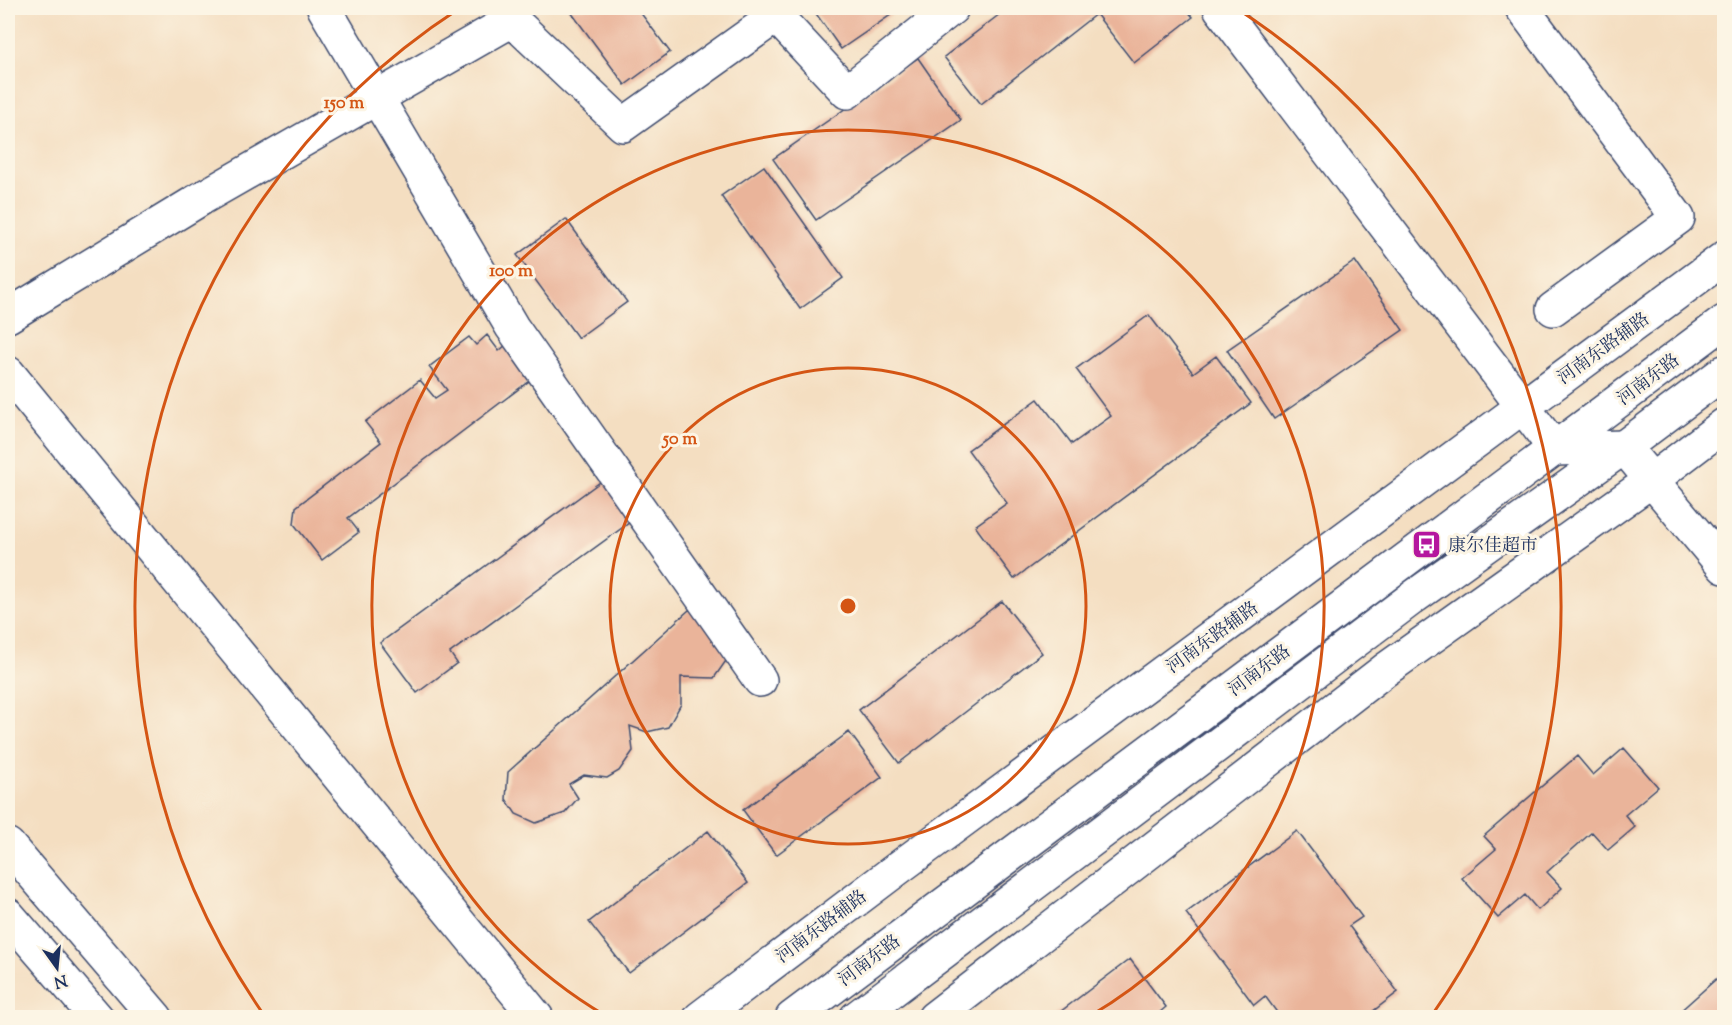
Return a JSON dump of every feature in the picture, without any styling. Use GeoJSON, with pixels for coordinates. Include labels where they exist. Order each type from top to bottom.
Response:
{"type":"FeatureCollection","features":[{"type":"Feature","properties":{"kind":"street"},"geometry":{"type":"LineString","coordinates":[[324,8],[512,327],[760,680]]}},
{"type":"Feature","properties":{"kind":"street"},"geometry":{"type":"LineString","coordinates":[[8,316],[201,198],[512,20],[623,125],[776,16],[847,92],[952,8]]}},
{"type":"Feature","properties":{"kind":"street"},"geometry":{"type":"LineString","coordinates":[[1220,8],[1555,449],[1624,447],[1725,567]]}},
{"type":"Feature","properties":{"kind":"street"},"geometry":{"type":"LineString","coordinates":[[1522,8],[1678,218],[1553,309]]}},
{"type":"Feature","properties":{"kind":"street","name":"河南东路辅路"},"geometry":{"type":"LineString","coordinates":[[700,1017],[1725,258]]}},
{"type":"Feature","properties":{"kind":"street","name":"河南东路"},"geometry":{"type":"LineString","coordinates":[[792,1017],[1725,322]]}},
{"type":"Feature","properties":{"kind":"street","name":"河南东路"},"geometry":{"type":"LineString","coordinates":[[856,1017],[1415,596],[1725,372]]}},
{"type":"Feature","properties":{"kind":"street"},"geometry":{"type":"LineString","coordinates":[[8,373],[537,1017]]}},
{"type":"Feature","properties":{"kind":"street"},"geometry":{"type":"LineString","coordinates":[[934,1017],[1385,670],[1652,480],[1725,425]]}},
{"type":"Feature","properties":{"kind":"street"},"geometry":{"type":"LineString","coordinates":[[8,845],[156,1017]]}},
{"type":"Feature","properties":{"kind":"street"},"geometry":{"type":"LineString","coordinates":[[8,915],[97,1017]]}},
{"type":"Feature","properties":{"kind":"building"},"geometry":{"type":"Polygon","coordinates":[[[568,8],[637,8],[670,52],[625,85],[568,8]]]}},
{"type":"Feature","properties":{"kind":"building"},"geometry":{"type":"Polygon","coordinates":[[[812,8],[887,8],[892,14],[841,49],[812,8]]]}},
{"type":"Feature","properties":{"kind":"building"},"geometry":{"type":"Polygon","coordinates":[[[995,8],[1185,8],[1193,17],[1134,63],[1096,14],[981,104],[944,57],[1000,14],[995,8]]]}},
{"type":"Feature","properties":{"kind":"building"},"geometry":{"type":"Polygon","coordinates":[[[918,58],[961,120],[816,220],[773,159],[918,58]]]}},
{"type":"Feature","properties":{"kind":"building"},"geometry":{"type":"Polygon","coordinates":[[[764,166],[843,278],[800,309],[721,196],[764,166]]]}},
{"type":"Feature","properties":{"kind":"building"},"geometry":{"type":"Polygon","coordinates":[[[566,219],[627,302],[578,338],[517,255],[566,219]]]}},
{"type":"Feature","properties":{"kind":"building"},"geometry":{"type":"Polygon","coordinates":[[[1355,261],[1403,330],[1274,419],[1227,350],[1355,261]]]}},
{"type":"Feature","properties":{"kind":"building"},"geometry":{"type":"Polygon","coordinates":[[[1149,315],[1193,373],[1216,356],[1251,403],[1014,579],[975,526],[1007,503],[968,450],[1038,399],[1072,444],[1111,416],[1076,369],[1149,315]]]}},
{"type":"Feature","properties":{"kind":"building"},"geometry":{"type":"Polygon","coordinates":[[[487,335],[499,351],[507,344],[533,378],[348,518],[359,532],[322,560],[294,524],[296,507],[381,442],[365,422],[420,380],[435,398],[447,390],[429,367],[469,337],[476,345],[487,335]]]}},
{"type":"Feature","properties":{"kind":"building"},"geometry":{"type":"Polygon","coordinates":[[[607,477],[637,517],[450,653],[457,663],[417,693],[380,643],[607,477]]]}},
{"type":"Feature","properties":{"kind":"building"},"geometry":{"type":"Polygon","coordinates":[[[1002,601],[1042,653],[899,763],[859,710],[1002,601]]]}},
{"type":"Feature","properties":{"kind":"building"},"geometry":{"type":"Polygon","coordinates":[[[689,610],[707,611],[728,658],[714,678],[681,677],[681,704],[668,727],[647,732],[630,726],[633,751],[619,771],[607,778],[584,775],[569,784],[578,798],[565,813],[536,823],[516,814],[506,799],[508,772],[689,610]]]}},
{"type":"Feature","properties":{"kind":"building"},"geometry":{"type":"Polygon","coordinates":[[[849,732],[882,777],[776,855],[743,810],[849,732]]]}},
{"type":"Feature","properties":{"kind":"building"},"geometry":{"type":"Polygon","coordinates":[[[1624,748],[1658,787],[1625,815],[1635,827],[1608,850],[1592,832],[1547,872],[1562,888],[1538,910],[1525,895],[1498,918],[1462,878],[1496,849],[1484,836],[1577,756],[1593,775],[1624,748]]]}},
{"type":"Feature","properties":{"kind":"building"},"geometry":{"type":"Polygon","coordinates":[[[708,831],[748,883],[629,973],[589,922],[708,831]]]}},
{"type":"Feature","properties":{"kind":"building"},"geometry":{"type":"Polygon","coordinates":[[[1297,831],[1362,917],[1349,926],[1398,992],[1364,1018],[1281,1018],[1265,996],[1254,1005],[1186,913],[1297,831]]]}},
{"type":"Feature","properties":{"kind":"building"},"geometry":{"type":"Polygon","coordinates":[[[1130,959],[1166,1007],[1153,1018],[1052,1018],[1130,959]]]}},
{"type":"Feature","properties":{"kind":"building"},"geometry":{"type":"Polygon","coordinates":[[[1724,972],[1724,1018],[1682,1018],[1678,1013],[1724,972]]]}},
{"type":"Feature","properties":{"kind":"place","name":"康尔佳超市"},"geometry":{"type":"Point","coordinates":[1427,545]}}]}
